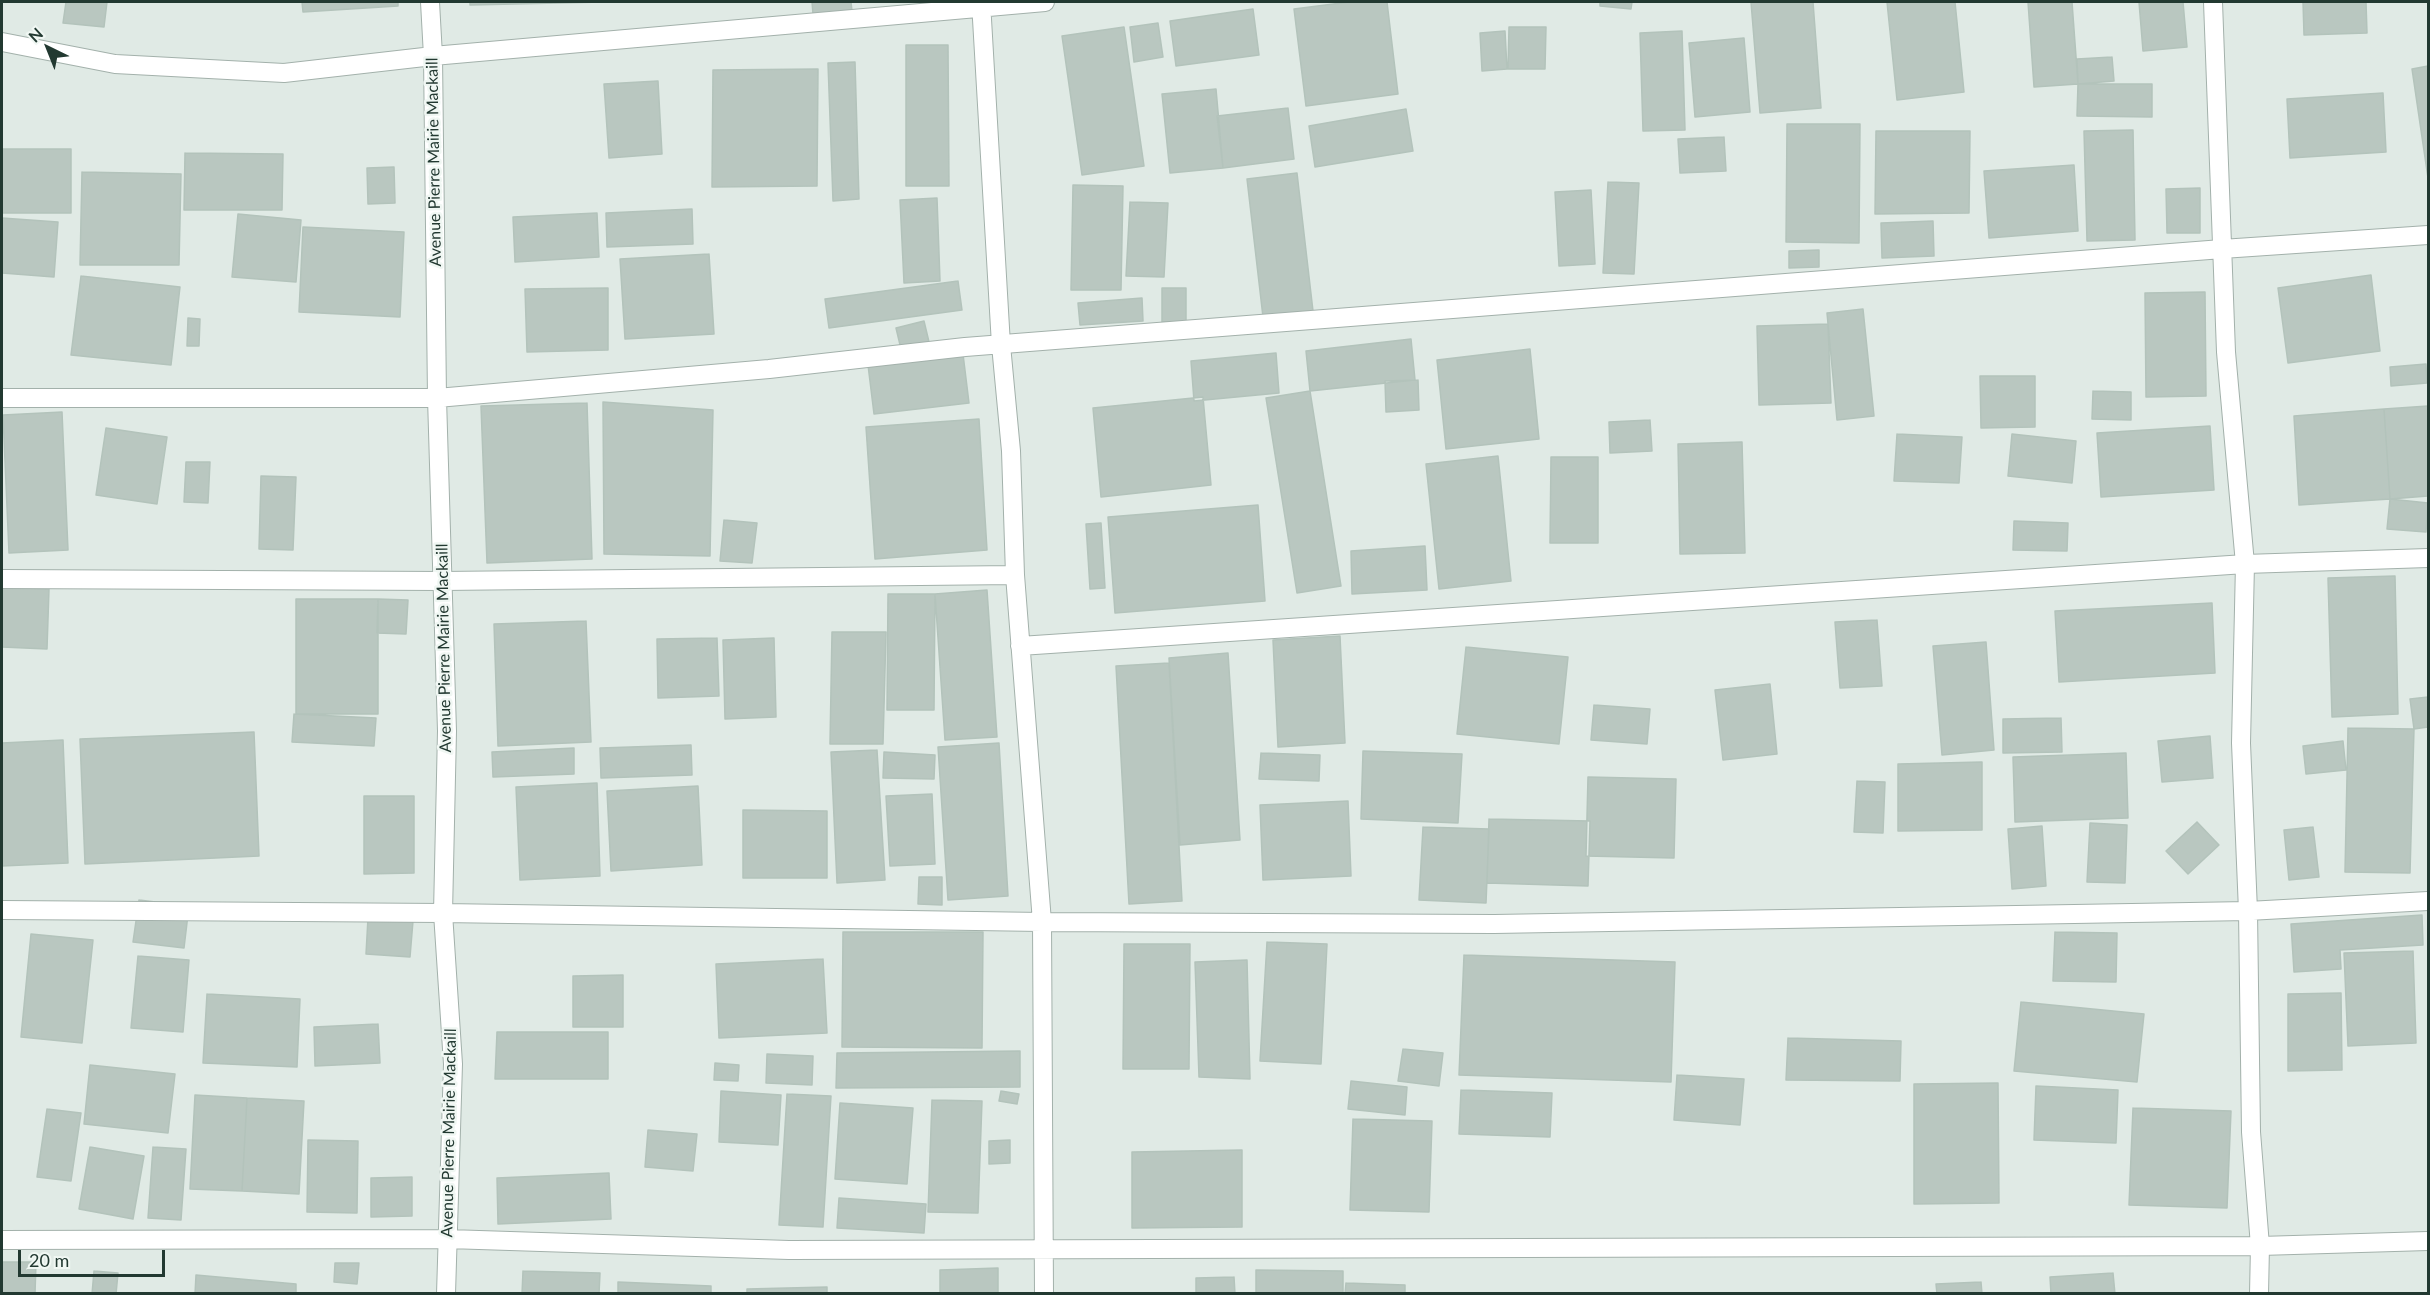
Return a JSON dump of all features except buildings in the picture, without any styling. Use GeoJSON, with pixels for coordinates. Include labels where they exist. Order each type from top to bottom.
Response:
{"type":"FeatureCollection","features":[{"type":"Feature","properties":{"kind":"street","name":"Avenue Pierre Mairie Mackaill"},"geometry":{"type":"LineString","coordinates":[[430,2],[433,56],[437,398],[447,731],[443,913],[453,1064],[446,1293]]}},
{"type":"Feature","properties":{"kind":"street"},"geometry":{"type":"LineString","coordinates":[[2,42],[116,64],[284,73],[433,56],[981,4],[1045,2]]}},
{"type":"Feature","properties":{"kind":"street"},"geometry":{"type":"LineString","coordinates":[[2213,2],[2226,352],[2245,564],[2241,743],[2248,911],[2251,1132],[2260,1246],[2259,1293]]}},
{"type":"Feature","properties":{"kind":"street"},"geometry":{"type":"LineString","coordinates":[[981,4],[1001,345],[1011,451],[1015,575],[1042,922],[1044,1293]]}},
{"type":"Feature","properties":{"kind":"street"},"geometry":{"type":"LineString","coordinates":[[2,398],[437,398],[769,369],[964,347],[2428,235]]}},
{"type":"Feature","properties":{"kind":"street"},"geometry":{"type":"LineString","coordinates":[[1020,646],[2245,564],[2428,558]]}},
{"type":"Feature","properties":{"kind":"street"},"geometry":{"type":"LineString","coordinates":[[2,579],[442,581],[1015,575]]}},
{"type":"Feature","properties":{"kind":"street"},"geometry":{"type":"LineString","coordinates":[[2,910],[443,913],[1042,922],[1494,924],[2248,911],[2428,901]]}},
{"type":"Feature","properties":{"kind":"street"},"geometry":{"type":"LineString","coordinates":[[2,1240],[448,1239],[789,1250],[2260,1246],[2428,1241]]}}]}
